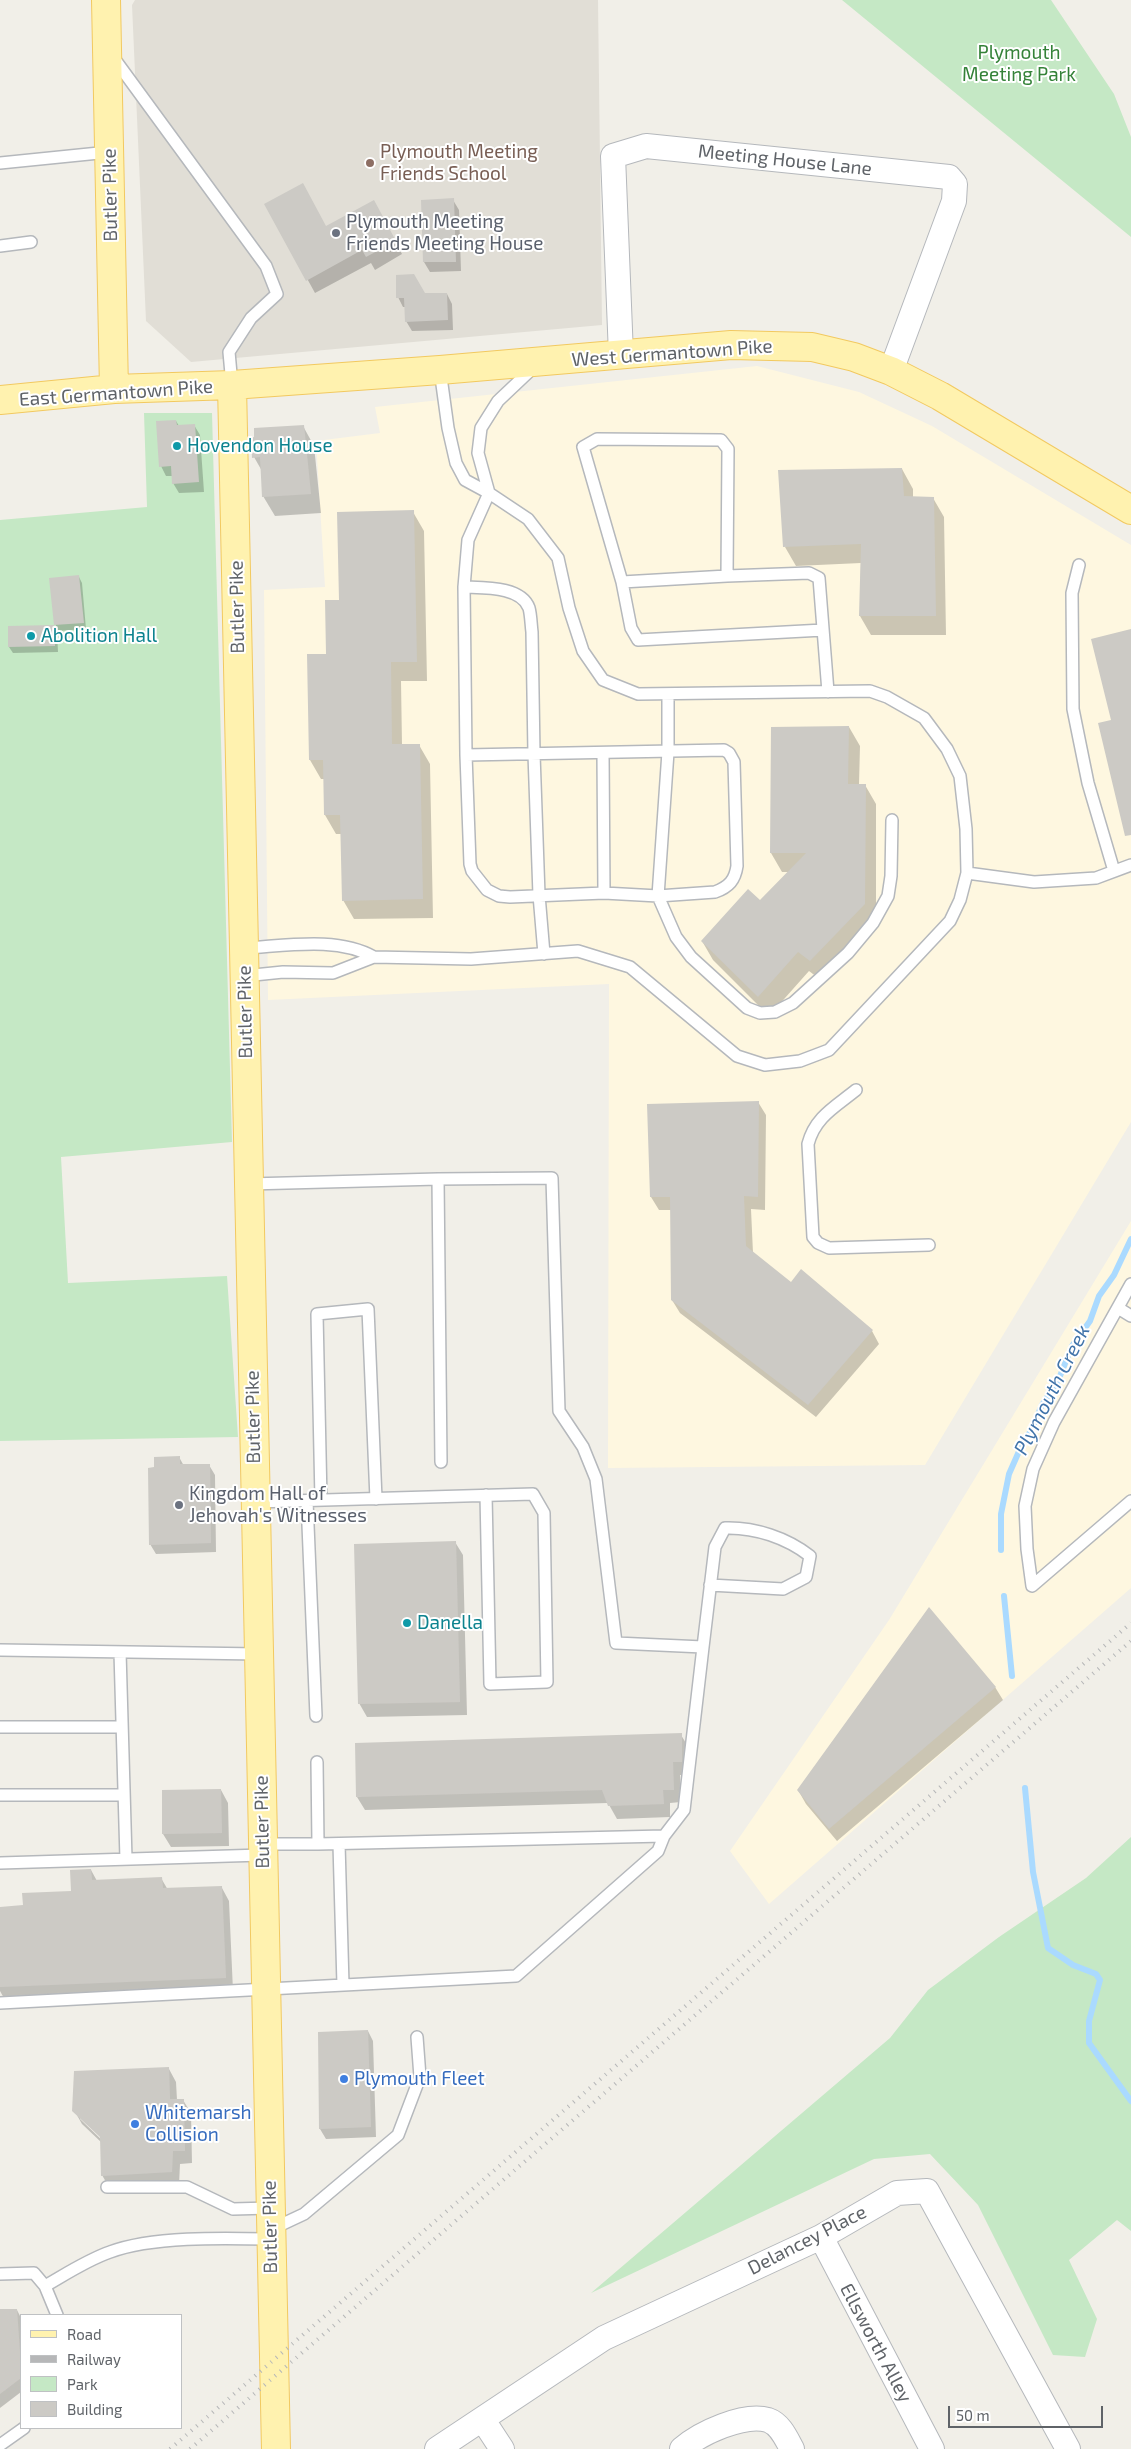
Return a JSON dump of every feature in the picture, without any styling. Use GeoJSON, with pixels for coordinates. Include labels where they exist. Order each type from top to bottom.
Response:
{"type":"FeatureCollection","features":[{"type":"Feature","properties":{"kind":"main road","name":"Butler Pike"},"geometry":{"type":"LineString","coordinates":[[106,0],[114,389]]}},
{"type":"Feature","properties":{"kind":"main road","name":"West Germantown Pike"},"geometry":{"type":"LineString","coordinates":[[232,385],[739,345],[812,347],[854,357],[891,371],[979,418],[1131,510]]}},
{"type":"Feature","properties":{"kind":"main road","name":"Butler Pike"},"geometry":{"type":"LineString","coordinates":[[232,385],[276,2449]]}},
{"type":"Feature","properties":{"kind":"main road","name":"East Germantown Pike"},"geometry":{"type":"LineString","coordinates":[[0,400],[114,389],[232,385]]}},
{"type":"Feature","properties":{"kind":"street","name":"Meeting House Lane"},"geometry":{"type":"LineString","coordinates":[[621,355],[613,156],[646,146],[949,177],[955,184],[954,201],[891,371]]}},
{"type":"Feature","properties":{"kind":"street","name":"Delancey Place"},"geometry":{"type":"LineString","coordinates":[[438,2449],[604,2338],[821,2237],[897,2193],[926,2191],[1068,2449]]}},
{"type":"Feature","properties":{"kind":"street","name":"Ellsworth Alley"},"geometry":{"type":"LineString","coordinates":[[821,2237],[932,2449]]}},
{"type":"Feature","properties":{"kind":"street"},"geometry":{"type":"LineString","coordinates":[[682,2449],[698,2438],[746,2418],[768,2420],[782,2430],[792,2449]]}},
{"type":"Feature","properties":{"kind":"street"},"geometry":{"type":"LineString","coordinates":[[483,2420],[502,2449]]}},
{"type":"Feature","properties":{"kind":"lane"},"geometry":{"type":"LineString","coordinates":[[107,49],[266,266],[277,294],[251,318],[229,352],[232,385]]}},
{"type":"Feature","properties":{"kind":"lane"},"geometry":{"type":"LineString","coordinates":[[0,163],[109,152]]}},
{"type":"Feature","properties":{"kind":"lane"},"geometry":{"type":"LineString","coordinates":[[0,246],[31,242]]}},
{"type":"Feature","properties":{"kind":"lane"},"geometry":{"type":"LineString","coordinates":[[466,755],[724,750],[733,758],[737,866],[735,878],[722,890],[658,896],[604,893],[499,896],[486,890],[472,871],[466,755],[464,587],[468,540],[489,493],[478,453],[481,428],[498,400],[540,362]]}},
{"type":"Feature","properties":{"kind":"lane"},"geometry":{"type":"LineString","coordinates":[[244,976],[283,972],[333,973],[374,957],[471,959],[578,951],[630,967],[737,1056],[764,1065],[800,1061],[829,1050],[931,944],[950,921],[960,900],[967,873],[966,829],[960,776],[947,749],[924,718],[887,697],[870,692],[638,694],[603,680],[583,651],[569,608],[558,558],[528,519],[489,493],[465,480],[456,463],[448,428],[440,370]]}},
{"type":"Feature","properties":{"kind":"lane"},"geometry":{"type":"LineString","coordinates":[[727,576],[728,449],[721,440],[597,439],[583,447],[622,582],[631,628],[638,640],[823,630]]}},
{"type":"Feature","properties":{"kind":"lane"},"geometry":{"type":"LineString","coordinates":[[1080,565],[1072,593],[1072,709],[1088,783],[1114,871]]}},
{"type":"Feature","properties":{"kind":"lane"},"geometry":{"type":"LineString","coordinates":[[622,582],[809,573],[819,578],[828,692]]}},
{"type":"Feature","properties":{"kind":"lane"},"geometry":{"type":"LineString","coordinates":[[464,587],[498,590],[517,595],[529,607],[532,632],[539,895],[544,954]]}},
{"type":"Feature","properties":{"kind":"lane"},"geometry":{"type":"LineString","coordinates":[[668,695],[668,752],[658,896],[676,937],[690,957],[747,1008],[760,1013],[775,1012],[793,1003],[818,982],[848,952],[881,910],[888,896],[891,876],[892,820]]}},
{"type":"Feature","properties":{"kind":"lane"},"geometry":{"type":"LineString","coordinates":[[603,753],[604,893]]}},
{"type":"Feature","properties":{"kind":"lane"},"geometry":{"type":"LineString","coordinates":[[967,873],[1034,882],[1096,878],[1131,865]]}},
{"type":"Feature","properties":{"kind":"lane"},"geometry":{"type":"LineString","coordinates":[[244,948],[323,944],[358,948],[374,957]]}},
{"type":"Feature","properties":{"kind":"lane"},"geometry":{"type":"LineString","coordinates":[[856,1090],[820,1119],[812,1130],[808,1144],[813,1237],[818,1243],[829,1248],[929,1245]]}},
{"type":"Feature","properties":{"kind":"lane"},"geometry":{"type":"LineString","coordinates":[[249,1184],[552,1178],[559,1411],[582,1447],[596,1479],[616,1643],[703,1647]]}},
{"type":"Feature","properties":{"kind":"lane"},"geometry":{"type":"LineString","coordinates":[[438,1179],[441,1462]]}},
{"type":"Feature","properties":{"kind":"lane"},"geometry":{"type":"LineString","coordinates":[[1131,1284],[1054,1422],[1033,1470],[1025,1506],[1027,1549],[1032,1586],[1131,1501]]}},
{"type":"Feature","properties":{"kind":"lane"},"geometry":{"type":"LineString","coordinates":[[1118,1308],[1131,1316]]}},
{"type":"Feature","properties":{"kind":"lane"},"geometry":{"type":"LineString","coordinates":[[321,1500],[317,1314],[368,1309],[376,1498]]}},
{"type":"Feature","properties":{"kind":"lane"},"geometry":{"type":"LineString","coordinates":[[255,1502],[376,1498],[486,1495],[532,1494],[544,1513],[547,1682],[490,1684],[486,1495]]}},
{"type":"Feature","properties":{"kind":"lane"},"geometry":{"type":"LineString","coordinates":[[307,1501],[316,1716]]}},
{"type":"Feature","properties":{"kind":"lane"},"geometry":{"type":"LineString","coordinates":[[0,2003],[516,1976],[658,1851],[664,1836],[684,1810],[710,1585],[715,1547],[725,1528],[745,1527],[796,1545],[810,1556],[806,1577],[783,1589],[710,1585]]}},
{"type":"Feature","properties":{"kind":"lane"},"geometry":{"type":"LineString","coordinates":[[0,1650],[258,1654]]}},
{"type":"Feature","properties":{"kind":"lane"},"geometry":{"type":"LineString","coordinates":[[120,1652],[126,1859]]}},
{"type":"Feature","properties":{"kind":"lane"},"geometry":{"type":"LineString","coordinates":[[0,1728],[122,1727]]}},
{"type":"Feature","properties":{"kind":"lane"},"geometry":{"type":"LineString","coordinates":[[317,1762],[318,1844]]}},
{"type":"Feature","properties":{"kind":"lane"},"geometry":{"type":"LineString","coordinates":[[0,1795],[124,1795]]}},
{"type":"Feature","properties":{"kind":"lane"},"geometry":{"type":"LineString","coordinates":[[0,1863],[126,1859],[318,1844],[664,1836]]}},
{"type":"Feature","properties":{"kind":"lane"},"geometry":{"type":"LineString","coordinates":[[339,1844],[344,1985]]}},
{"type":"Feature","properties":{"kind":"lane"},"geometry":{"type":"LineString","coordinates":[[45,2286],[94,2258],[128,2246],[218,2237],[270,2226],[304,2214],[398,2136],[420,2077],[417,2037]]}},
{"type":"Feature","properties":{"kind":"lane"},"geometry":{"type":"LineString","coordinates":[[107,2187],[187,2187],[270,2226]]}},
{"type":"Feature","properties":{"kind":"lane"},"geometry":{"type":"LineString","coordinates":[[0,2274],[34,2273],[45,2286],[57,2314]]}},
{"type":"Feature","properties":{"kind":"lane"},"geometry":{"type":"LineString","coordinates":[[0,2445],[23,2429]]}},
{"type":"Feature","properties":{"kind":"shaded area","name":"Plymouth Meeting Friends School"},"geometry":{"type":"Polygon","coordinates":[[[135,0],[598,0],[602,325],[191,362],[146,321],[132,5],[135,0]]]}},
{"type":"Feature","properties":{"kind":"shaded area"},"geometry":{"type":"Polygon","coordinates":[[[757,366],[859,392],[932,426],[1131,545],[1131,1122],[925,1465],[608,1468],[609,984],[268,1000],[264,590],[325,587],[316,441],[380,433],[375,407],[757,366]]]}},
{"type":"Feature","properties":{"kind":"shaded area"},"geometry":{"type":"Polygon","coordinates":[[[1131,1221],[1131,1588],[769,1904],[730,1851],[889,1620],[1131,1221]]]}},
{"type":"Feature","properties":{"kind":"green space","name":"Plymouth Meeting Park"},"geometry":{"type":"Polygon","coordinates":[[[842,0],[1051,0],[1114,94],[1131,137],[1131,237],[842,0]]]}},
{"type":"Feature","properties":{"kind":"green space"},"geometry":{"type":"Polygon","coordinates":[[[144,413],[212,413],[232,1142],[61,1157],[68,1283],[227,1276],[238,1437],[0,1441],[0,520],[147,507],[144,413]]]}},
{"type":"Feature","properties":{"kind":"green space"},"geometry":{"type":"Polygon","coordinates":[[[1131,1837],[1131,2231],[1117,2220],[1069,2260],[1097,2319],[1085,2357],[1053,2355],[978,2205],[930,2154],[874,2159],[591,2293],[890,2038],[928,1990],[999,1937],[1086,1878],[1131,1837]]]}},
{"type":"Feature","properties":{"kind":"building","name":"Plymouth Meeting Friends Meeting House"},"geometry":{"type":"Polygon","coordinates":[[[303,183],[326,226],[374,200],[396,241],[366,257],[362,250],[306,281],[264,204],[303,183]]]}},
{"type":"Feature","properties":{"kind":"building"},"geometry":{"type":"Polygon","coordinates":[[[454,198],[456,262],[423,262],[421,200],[454,198]]]}},
{"type":"Feature","properties":{"kind":"building"},"geometry":{"type":"Polygon","coordinates":[[[414,274],[425,293],[447,293],[448,320],[405,322],[404,298],[396,298],[396,275],[414,274]]]}},
{"type":"Feature","properties":{"kind":"building","name":"Hovendon House"},"geometry":{"type":"Polygon","coordinates":[[[176,420],[177,425],[195,424],[199,482],[172,484],[171,466],[159,467],[156,421],[176,420]]]}},
{"type":"Feature","properties":{"kind":"building"},"geometry":{"type":"Polygon","coordinates":[[[304,425],[311,494],[262,497],[260,457],[252,458],[251,438],[254,437],[254,428],[304,425]]]}},
{"type":"Feature","properties":{"kind":"building"},"geometry":{"type":"Polygon","coordinates":[[[902,468],[904,496],[934,497],[936,616],[859,616],[861,544],[783,547],[778,470],[902,468]]]}},
{"type":"Feature","properties":{"kind":"building"},"geometry":{"type":"Polygon","coordinates":[[[414,510],[417,662],[391,662],[392,744],[420,744],[423,899],[342,901],[340,815],[324,815],[323,760],[309,760],[307,654],[326,654],[325,600],[339,600],[337,512],[414,510]]]}},
{"type":"Feature","properties":{"kind":"building"},"geometry":{"type":"Polygon","coordinates":[[[79,575],[84,623],[54,625],[49,578],[79,575]]]}},
{"type":"Feature","properties":{"kind":"building","name":"Abolition Hall"},"geometry":{"type":"Polygon","coordinates":[[[54,625],[55,646],[8,647],[8,626],[54,625]]]}},
{"type":"Feature","properties":{"kind":"building"},"geometry":{"type":"Polygon","coordinates":[[[1131,629],[1131,835],[1125,836],[1098,723],[1111,720],[1091,639],[1131,629]]]}},
{"type":"Feature","properties":{"kind":"building"},"geometry":{"type":"Polygon","coordinates":[[[849,726],[848,784],[866,784],[865,904],[810,961],[798,952],[758,997],[701,941],[748,889],[760,900],[806,853],[770,853],[771,727],[849,726]]]}},
{"type":"Feature","properties":{"kind":"building"},"geometry":{"type":"Polygon","coordinates":[[[759,1101],[758,1197],[744,1196],[746,1246],[791,1282],[801,1269],[873,1330],[808,1405],[671,1300],[670,1197],[650,1197],[647,1104],[759,1101]]]}},
{"type":"Feature","properties":{"kind":"building","name":"Kingdom Hall of Jehovah's Witnesses"},"geometry":{"type":"Polygon","coordinates":[[[180,1456],[180,1464],[210,1464],[211,1543],[149,1545],[148,1468],[154,1467],[154,1457],[180,1456]]]}},
{"type":"Feature","properties":{"kind":"building"},"geometry":{"type":"Polygon","coordinates":[[[456,1541],[460,1702],[358,1704],[354,1544],[456,1541]]]}},
{"type":"Feature","properties":{"kind":"building"},"geometry":{"type":"Polygon","coordinates":[[[929,1607],[996,1687],[829,1829],[797,1790],[929,1607]]]}},
{"type":"Feature","properties":{"kind":"building"},"geometry":{"type":"Polygon","coordinates":[[[682,1733],[682,1762],[673,1762],[674,1790],[663,1790],[664,1804],[608,1806],[602,1790],[356,1797],[355,1743],[682,1733]]]}},
{"type":"Feature","properties":{"kind":"building"},"geometry":{"type":"Polygon","coordinates":[[[221,1789],[222,1833],[162,1834],[162,1790],[221,1789]]]}},
{"type":"Feature","properties":{"kind":"building"},"geometry":{"type":"Polygon","coordinates":[[[91,1869],[92,1880],[162,1877],[163,1888],[222,1886],[226,1978],[0,1987],[0,1907],[23,1905],[22,1893],[71,1891],[70,1870],[91,1869]]]}},
{"type":"Feature","properties":{"kind":"building","name":"Plymouth Fleet"},"geometry":{"type":"Polygon","coordinates":[[[368,2030],[371,2127],[319,2129],[318,2032],[368,2030]]]}},
{"type":"Feature","properties":{"kind":"building","name":"Whitemarsh Collision"},"geometry":{"type":"Polygon","coordinates":[[[169,2067],[170,2099],[184,2099],[185,2151],[173,2151],[172,2172],[101,2176],[100,2137],[72,2111],[74,2071],[169,2067]]]}},
{"type":"Feature","properties":{"kind":"building"},"geometry":{"type":"Polygon","coordinates":[[[0,2309],[17,2309],[20,2379],[0,2394],[0,2309]]]}},
{"type":"Feature","properties":{"kind":"waterway","name":"Plymouth Creek"},"geometry":{"type":"LineString","coordinates":[[1001,1550],[1001,1514],[1009,1474],[1042,1405],[1058,1381],[1072,1346],[1090,1321],[1099,1296],[1114,1275],[1131,1239]]}},
{"type":"Feature","properties":{"kind":"waterway","name":"Plymouth Creek"},"geometry":{"type":"LineString","coordinates":[[1004,1596],[1012,1676]]}},
{"type":"Feature","properties":{"kind":"waterway","name":"Plymouth Creek"},"geometry":{"type":"LineString","coordinates":[[1025,1788],[1033,1872],[1048,1948],[1073,1965],[1096,1974],[1100,1980],[1089,2021],[1089,2043],[1131,2101]]}},
{"type":"Feature","properties":{"kind":"railway"},"geometry":{"type":"LineString","coordinates":[[170,2449],[1131,1623]]}},
{"type":"Feature","properties":{"kind":"railway"},"geometry":{"type":"LineString","coordinates":[[190,2449],[1131,1641]]}},
{"type":"Feature","properties":{"kind":"place","name":"Plymouth Meeting Friends School"},"geometry":{"type":"Point","coordinates":[370,163]}},
{"type":"Feature","properties":{"kind":"place","name":"Plymouth Meeting Friends Meeting House"},"geometry":{"type":"Point","coordinates":[336,233]}},
{"type":"Feature","properties":{"kind":"place","name":"Hovendon House"},"geometry":{"type":"Point","coordinates":[177,446]}},
{"type":"Feature","properties":{"kind":"place","name":"Abolition Hall"},"geometry":{"type":"Point","coordinates":[31,636]}},
{"type":"Feature","properties":{"kind":"place","name":"Kingdom Hall of Jehovah's Witnesses"},"geometry":{"type":"Point","coordinates":[179,1505]}},
{"type":"Feature","properties":{"kind":"place","name":"Danella"},"geometry":{"type":"Point","coordinates":[407,1623]}},
{"type":"Feature","properties":{"kind":"place","name":"Plymouth Fleet"},"geometry":{"type":"Point","coordinates":[344,2079]}},
{"type":"Feature","properties":{"kind":"place","name":"Whitemarsh Collision"},"geometry":{"type":"Point","coordinates":[135,2124]}}]}
